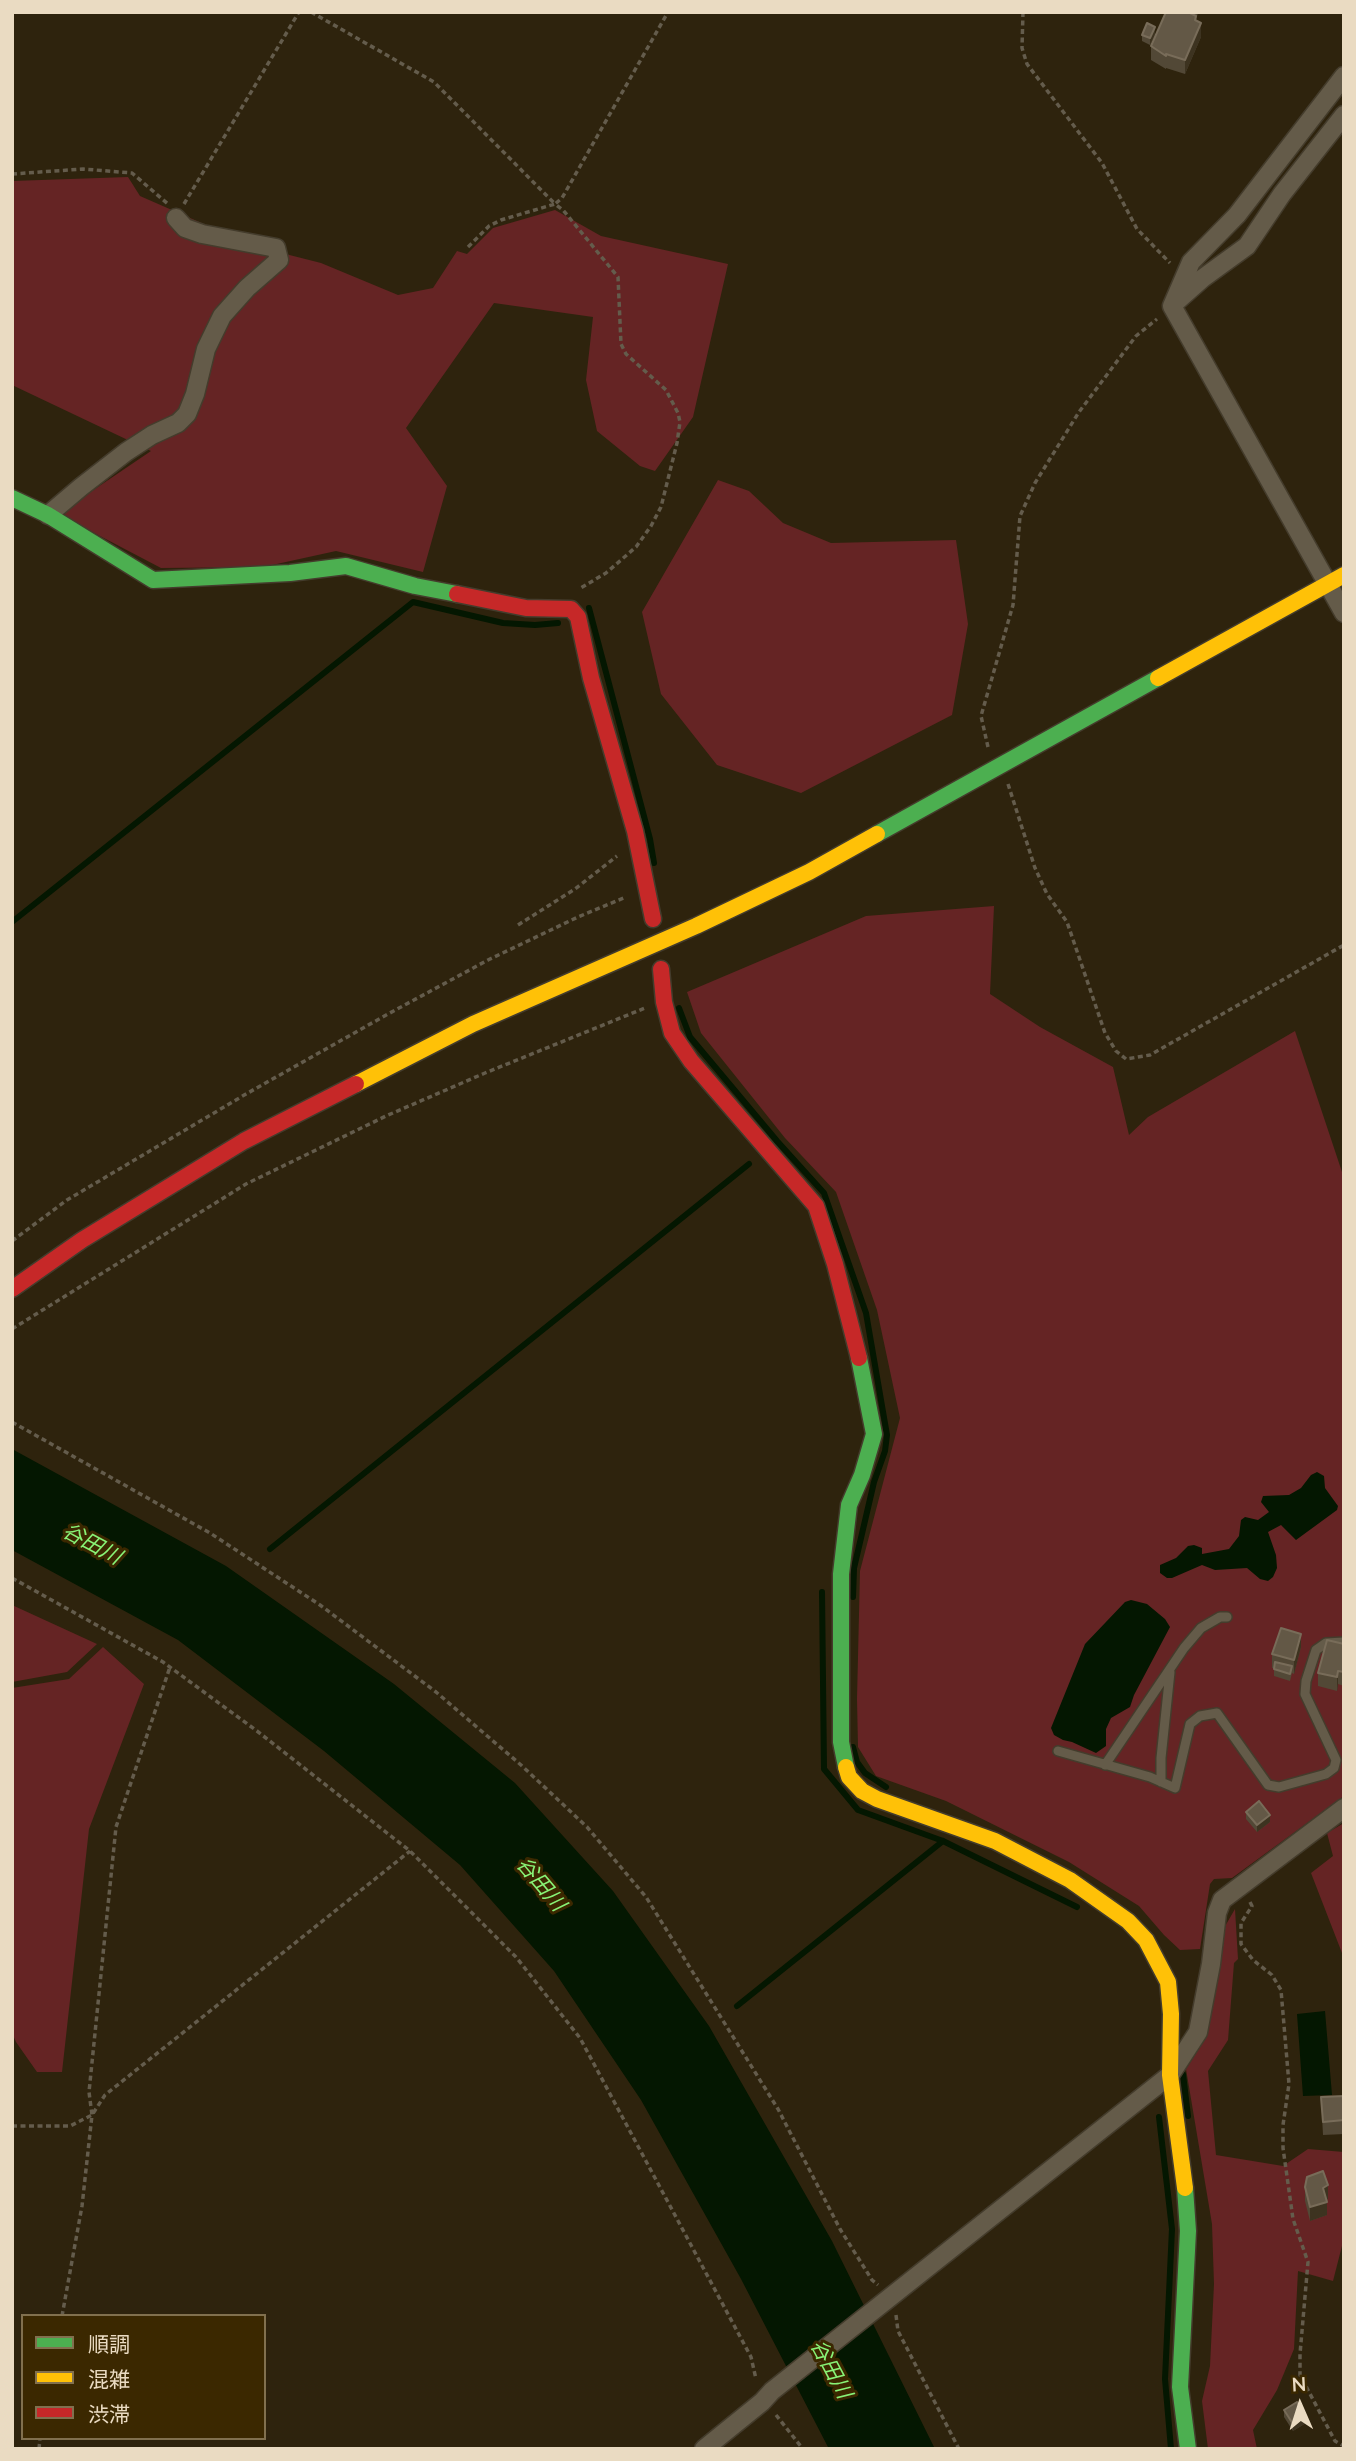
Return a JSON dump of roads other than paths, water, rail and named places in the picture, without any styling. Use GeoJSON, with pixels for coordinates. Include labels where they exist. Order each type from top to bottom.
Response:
{"type":"FeatureCollection","features":[{"type":"Feature","properties":{"kind":"street"},"geometry":{"type":"LineString","coordinates":[[1172,306],[1191,262],[1237,215],[1344,76]]}},
{"type":"Feature","properties":{"kind":"street"},"geometry":{"type":"LineString","coordinates":[[1172,306],[1203,278],[1247,246],[1282,194],[1344,115]]}},
{"type":"Feature","properties":{"kind":"street"},"geometry":{"type":"LineString","coordinates":[[48,515],[126,452],[152,435],[178,423],[187,414],[206,349],[222,316],[247,288],[279,260],[276,248],[202,234],[185,228],[176,218]]}},
{"type":"Feature","properties":{"kind":"street"},"geometry":{"type":"LineString","coordinates":[[1172,306],[1336,579],[1344,613]]}},
{"type":"Feature","properties":{"kind":"street"},"geometry":{"type":"LineString","coordinates":[[12,498],[48,515],[152,580],[276,574],[346,566],[415,586],[526,608],[570,609],[578,617],[638,848],[653,919]]}},
{"type":"Feature","properties":{"kind":"street"},"geometry":{"type":"LineString","coordinates":[[12,1289],[82,1240],[244,1141],[473,1024],[696,926],[809,872],[1336,579]]}},
{"type":"Feature","properties":{"kind":"street"},"geometry":{"type":"LineString","coordinates":[[662,969],[664,1002],[672,1033],[691,1061],[816,1206],[835,1264],[857,1350],[874,1434],[862,1475],[849,1506],[841,1574],[841,1741],[849,1777],[862,1791],[877,1799],[1006,1846],[1070,1880],[1128,1921],[1157,1956],[1168,1982],[1171,2014],[1170,2075],[1187,2199],[1181,2387],[1188,2449]]}},
{"type":"Feature","properties":{"kind":"street"},"geometry":{"type":"LineString","coordinates":[[704,2449],[1170,2075],[1198,2032],[1211,1964],[1217,1913],[1223,1900],[1344,1808]]}},
{"type":"Feature","properties":{"kind":"lane"},"geometry":{"type":"LineString","coordinates":[[1105,1765],[1184,1648],[1201,1628],[1220,1617],[1227,1617]]}},
{"type":"Feature","properties":{"kind":"lane"},"geometry":{"type":"LineString","coordinates":[[1058,1751],[1175,1788],[1189,1724],[1200,1716],[1217,1713],[1268,1785],[1279,1787],[1326,1774],[1334,1768],[1336,1759],[1305,1694],[1306,1681],[1316,1650],[1326,1643],[1344,1642]]}},
{"type":"Feature","properties":{"kind":"lane"},"geometry":{"type":"LineString","coordinates":[[1161,1782],[1170,1670]]}},
{"type":"Feature","properties":{"kind":"water","name":"谷田川"},"geometry":{"type":"Polygon","coordinates":[[[12,1449],[226,1566],[394,1684],[515,1783],[613,1891],[709,2026],[832,2241],[935,2449],[829,2449],[741,2279],[641,2100],[554,1971],[460,1865],[324,1751],[178,1640],[12,1550],[12,1449]]]}},
{"type":"Feature","properties":{"kind":"water"},"geometry":{"type":"Polygon","coordinates":[[[1317,1472],[1324,1476],[1325,1488],[1338,1506],[1337,1510],[1296,1540],[1281,1525],[1268,1532],[1276,1555],[1277,1568],[1268,1581],[1260,1579],[1247,1568],[1215,1570],[1202,1565],[1172,1578],[1160,1573],[1160,1565],[1176,1558],[1188,1546],[1202,1548],[1202,1554],[1229,1549],[1239,1536],[1241,1520],[1245,1517],[1258,1520],[1269,1512],[1261,1502],[1263,1496],[1289,1495],[1301,1488],[1311,1475],[1317,1472]]]}},
{"type":"Feature","properties":{"kind":"water"},"geometry":{"type":"Polygon","coordinates":[[[1131,1600],[1147,1604],[1165,1619],[1170,1627],[1130,1707],[1111,1718],[1106,1729],[1106,1746],[1096,1753],[1054,1735],[1051,1728],[1085,1644],[1125,1602],[1131,1600]]]}},
{"type":"Feature","properties":{"kind":"water"},"geometry":{"type":"Polygon","coordinates":[[[1325,2011],[1332,2095],[1303,2096],[1297,2014],[1325,2011]]]}},
{"type":"Feature","properties":{"kind":"waterway"},"geometry":{"type":"LineString","coordinates":[[12,922],[413,602],[503,623],[558,623]]}},
{"type":"Feature","properties":{"kind":"waterway"},"geometry":{"type":"LineString","coordinates":[[589,608],[654,863]]}},
{"type":"Feature","properties":{"kind":"waterway"},"geometry":{"type":"LineString","coordinates":[[679,1008],[690,1037],[824,1193],[866,1313],[887,1435],[854,1568],[853,1597]]}},
{"type":"Feature","properties":{"kind":"waterway"},"geometry":{"type":"LineString","coordinates":[[270,1549],[749,1164]]}},
{"type":"Feature","properties":{"kind":"waterway"},"geometry":{"type":"LineString","coordinates":[[822,1592],[824,1769],[858,1810],[943,1841],[1077,1907]]}},
{"type":"Feature","properties":{"kind":"waterway"},"geometry":{"type":"LineString","coordinates":[[853,1747],[857,1762],[865,1773],[886,1787]]}},
{"type":"Feature","properties":{"kind":"waterway"},"geometry":{"type":"LineString","coordinates":[[737,2006],[943,1841]]}},
{"type":"Feature","properties":{"kind":"waterway"},"geometry":{"type":"LineString","coordinates":[[1183,2074],[1188,2116]]}},
{"type":"Feature","properties":{"kind":"waterway"},"geometry":{"type":"LineString","coordinates":[[1159,2117],[1172,2229],[1165,2379],[1171,2449]]}}]}
